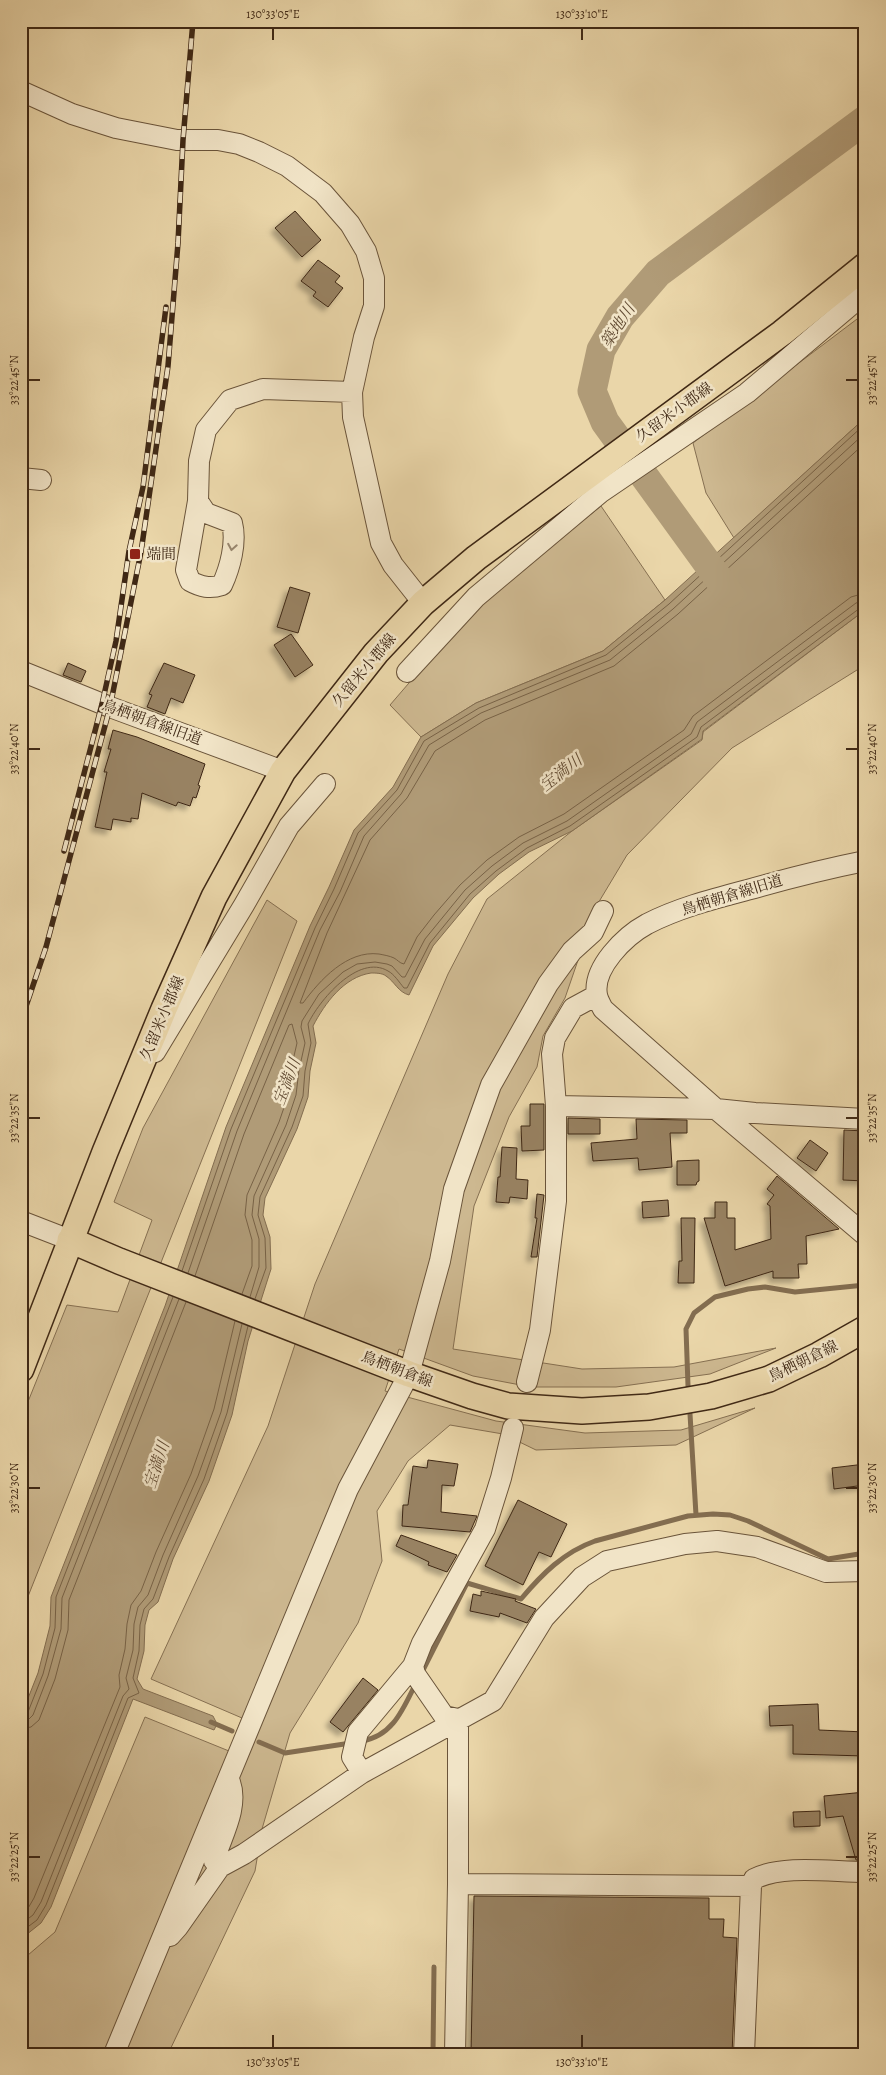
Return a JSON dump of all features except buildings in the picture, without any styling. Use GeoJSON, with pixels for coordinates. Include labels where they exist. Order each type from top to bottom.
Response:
{"type":"FeatureCollection","features":[{"type":"Feature","properties":{"kind":"main road","name":"久留米小郡線"},"geometry":{"type":"LineString","coordinates":[[70,1240],[125,1102],[214,897],[283,771],[376,653],[423,603],[476,558],[782,333],[865,266]]}},
{"type":"Feature","properties":{"kind":"main road","name":"鳥栖朝倉線"},"geometry":{"type":"LineString","coordinates":[[70,1240],[119,1261],[402,1371],[472,1396],[508,1406],[582,1411],[649,1407],[711,1396],[769,1379],[820,1356],[865,1329]]}},
{"type":"Feature","properties":{"kind":"main road"},"geometry":{"type":"LineString","coordinates":[[21,1369],[70,1240]]}},
{"type":"Feature","properties":{"kind":"street"},"geometry":{"type":"LineString","coordinates":[[21,91],[72,114],[116,128],[177,140],[218,140],[239,144],[287,166],[323,193],[350,224],[366,251],[374,278],[374,306],[364,337],[352,392],[353,417],[381,543],[393,565],[423,603]]}},
{"type":"Feature","properties":{"kind":"street"},"geometry":{"type":"LineString","coordinates":[[407,672],[476,597],[600,493],[748,393],[865,293]]}},
{"type":"Feature","properties":{"kind":"street"},"geometry":{"type":"LineString","coordinates":[[198,501],[199,461],[206,430],[230,400],[263,389],[352,392]]}},
{"type":"Feature","properties":{"kind":"street","name":"鳥栖朝倉線旧道"},"geometry":{"type":"LineString","coordinates":[[21,670],[110,707],[283,771]]}},
{"type":"Feature","properties":{"kind":"street"},"geometry":{"type":"LineString","coordinates":[[125,1102],[244,905],[289,826],[324,784]]}},
{"type":"Feature","properties":{"kind":"street","name":"鳥栖朝倉線旧道"},"geometry":{"type":"LineString","coordinates":[[600,1002],[599,976],[606,960],[628,938],[646,925],[697,903],[822,869],[865,861]]}},
{"type":"Feature","properties":{"kind":"street"},"geometry":{"type":"LineString","coordinates":[[114,2054],[348,1489],[402,1371],[440,1261],[454,1189],[491,1085],[548,984],[572,951],[593,932],[602,911]]}},
{"type":"Feature","properties":{"kind":"street"},"geometry":{"type":"LineString","coordinates":[[527,1382],[540,1330],[556,1201],[556,1106],[552,1054],[555,1038],[573,1008],[600,1002],[716,1109],[865,1235]]}},
{"type":"Feature","properties":{"kind":"street"},"geometry":{"type":"LineString","coordinates":[[556,1106],[716,1109],[865,1119]]}},
{"type":"Feature","properties":{"kind":"street"},"geometry":{"type":"LineString","coordinates":[[21,1221],[70,1240]]}},
{"type":"Feature","properties":{"kind":"street"},"geometry":{"type":"LineString","coordinates":[[362,1773],[352,1757],[358,1732],[413,1666],[422,1643],[485,1529],[501,1478],[513,1428]]}},
{"type":"Feature","properties":{"kind":"street"},"geometry":{"type":"LineString","coordinates":[[159,1946],[178,1927],[220,1866],[244,1854],[362,1773],[493,1701],[544,1618],[582,1577],[607,1561],[685,1544],[717,1541],[757,1547],[826,1572],[865,1571]]}},
{"type":"Feature","properties":{"kind":"street"},"geometry":{"type":"LineString","coordinates":[[413,1666],[415,1674],[444,1716],[458,1719]]}},
{"type":"Feature","properties":{"kind":"street"},"geometry":{"type":"LineString","coordinates":[[455,2054],[458,1719]]}},
{"type":"Feature","properties":{"kind":"street"},"geometry":{"type":"LineString","coordinates":[[220,1866],[214,1862],[231,1808],[232,1789],[228,1778]]}},
{"type":"Feature","properties":{"kind":"street"},"geometry":{"type":"LineString","coordinates":[[744,2054],[751,1886],[754,1879],[764,1873],[822,1869],[865,1872]]}},
{"type":"Feature","properties":{"kind":"street"},"geometry":{"type":"LineString","coordinates":[[458,1884],[751,1886]]}},
{"type":"Feature","properties":{"kind":"shaded area"},"geometry":{"type":"Polygon","coordinates":[[[865,313],[865,418],[734,538],[706,493],[693,443],[865,313]]]}},
{"type":"Feature","properties":{"kind":"shaded area"},"geometry":{"type":"Polygon","coordinates":[[[601,506],[665,600],[603,651],[476,703],[421,737],[390,705],[471,611],[601,506]]]}},
{"type":"Feature","properties":{"kind":"shaded area"},"geometry":{"type":"Polygon","coordinates":[[[865,610],[865,665],[732,748],[627,855],[597,905],[565,998],[543,1036],[537,1067],[509,1117],[474,1206],[453,1349],[582,1369],[674,1367],[776,1348],[710,1374],[616,1387],[531,1387],[473,1376],[399,1349],[385,1391],[496,1421],[585,1433],[681,1430],[755,1408],[676,1445],[536,1450],[503,1434],[450,1425],[408,1461],[377,1511],[382,1561],[358,1623],[290,1733],[262,1829],[255,1871],[168,2054],[21,2054],[21,1961],[55,1932],[145,1717],[229,1751],[242,1718],[151,1679],[268,1426],[315,1284],[448,974],[487,899],[572,831],[702,740],[703,732],[865,610]]]}},
{"type":"Feature","properties":{"kind":"shaded area"},"geometry":{"type":"Polygon","coordinates":[[[267,900],[297,921],[21,1614],[21,1419],[67,1305],[118,1312],[152,1220],[114,1202],[143,1128],[267,900]]]}},
{"type":"Feature","properties":{"kind":"water","name":"宝満川"},"geometry":{"type":"Polygon","coordinates":[[[865,418],[865,610],[703,731],[702,739],[572,831],[529,852],[499,874],[473,898],[433,946],[409,995],[402,992],[384,975],[371,973],[361,975],[336,992],[313,1026],[316,1043],[310,1071],[308,1097],[297,1129],[265,1198],[263,1215],[270,1237],[271,1269],[248,1341],[232,1415],[209,1481],[173,1559],[158,1602],[149,1610],[145,1625],[144,1651],[137,1679],[143,1689],[213,1716],[217,1724],[214,1730],[133,1699],[51,1907],[41,1923],[21,1939],[21,1716],[38,1673],[50,1626],[51,1597],[165,1306],[226,1127],[310,926],[354,830],[393,787],[421,737],[476,703],[603,651],[665,600],[865,418]]]}},
{"type":"Feature","properties":{"kind":"waterway","name":"築地川"},"geometry":{"type":"LineString","coordinates":[[729,593],[605,422],[592,391],[601,350],[620,317],[658,273],[865,120]]}},
{"type":"Feature","properties":{"kind":"waterway"},"geometry":{"type":"LineString","coordinates":[[688,1386],[686,1329],[694,1313],[715,1297],[765,1287],[795,1292],[865,1285]]}},
{"type":"Feature","properties":{"kind":"waterway"},"geometry":{"type":"LineString","coordinates":[[690,1414],[696,1515]]}},
{"type":"Feature","properties":{"kind":"waterway"},"geometry":{"type":"LineString","coordinates":[[421,1674],[467,1583],[521,1599],[554,1565],[573,1551],[595,1541],[688,1516],[713,1514],[730,1515],[748,1521],[828,1559],[865,1553]]}},
{"type":"Feature","properties":{"kind":"waterway"},"geometry":{"type":"LineString","coordinates":[[362,1741],[382,1733],[396,1720],[416,1683]]}},
{"type":"Feature","properties":{"kind":"waterway"},"geometry":{"type":"LineString","coordinates":[[211,1722],[232,1731]]}},
{"type":"Feature","properties":{"kind":"waterway"},"geometry":{"type":"LineString","coordinates":[[259,1742],[285,1753],[351,1743]]}},
{"type":"Feature","properties":{"kind":"waterway"},"geometry":{"type":"LineString","coordinates":[[433,2054],[434,1967]]}},
{"type":"Feature","properties":{"kind":"railway"},"geometry":{"type":"LineString","coordinates":[[21,1021],[46,947],[110,707],[141,552],[168,366],[193,21]]}},
{"type":"Feature","properties":{"kind":"railway"},"geometry":{"type":"LineString","coordinates":[[64,851],[102,704],[116,641],[129,551],[143,487],[166,307]]}},
{"type":"Feature","properties":{"kind":"place","name":"端間"},"geometry":{"type":"Point","coordinates":[135,554]}}]}
